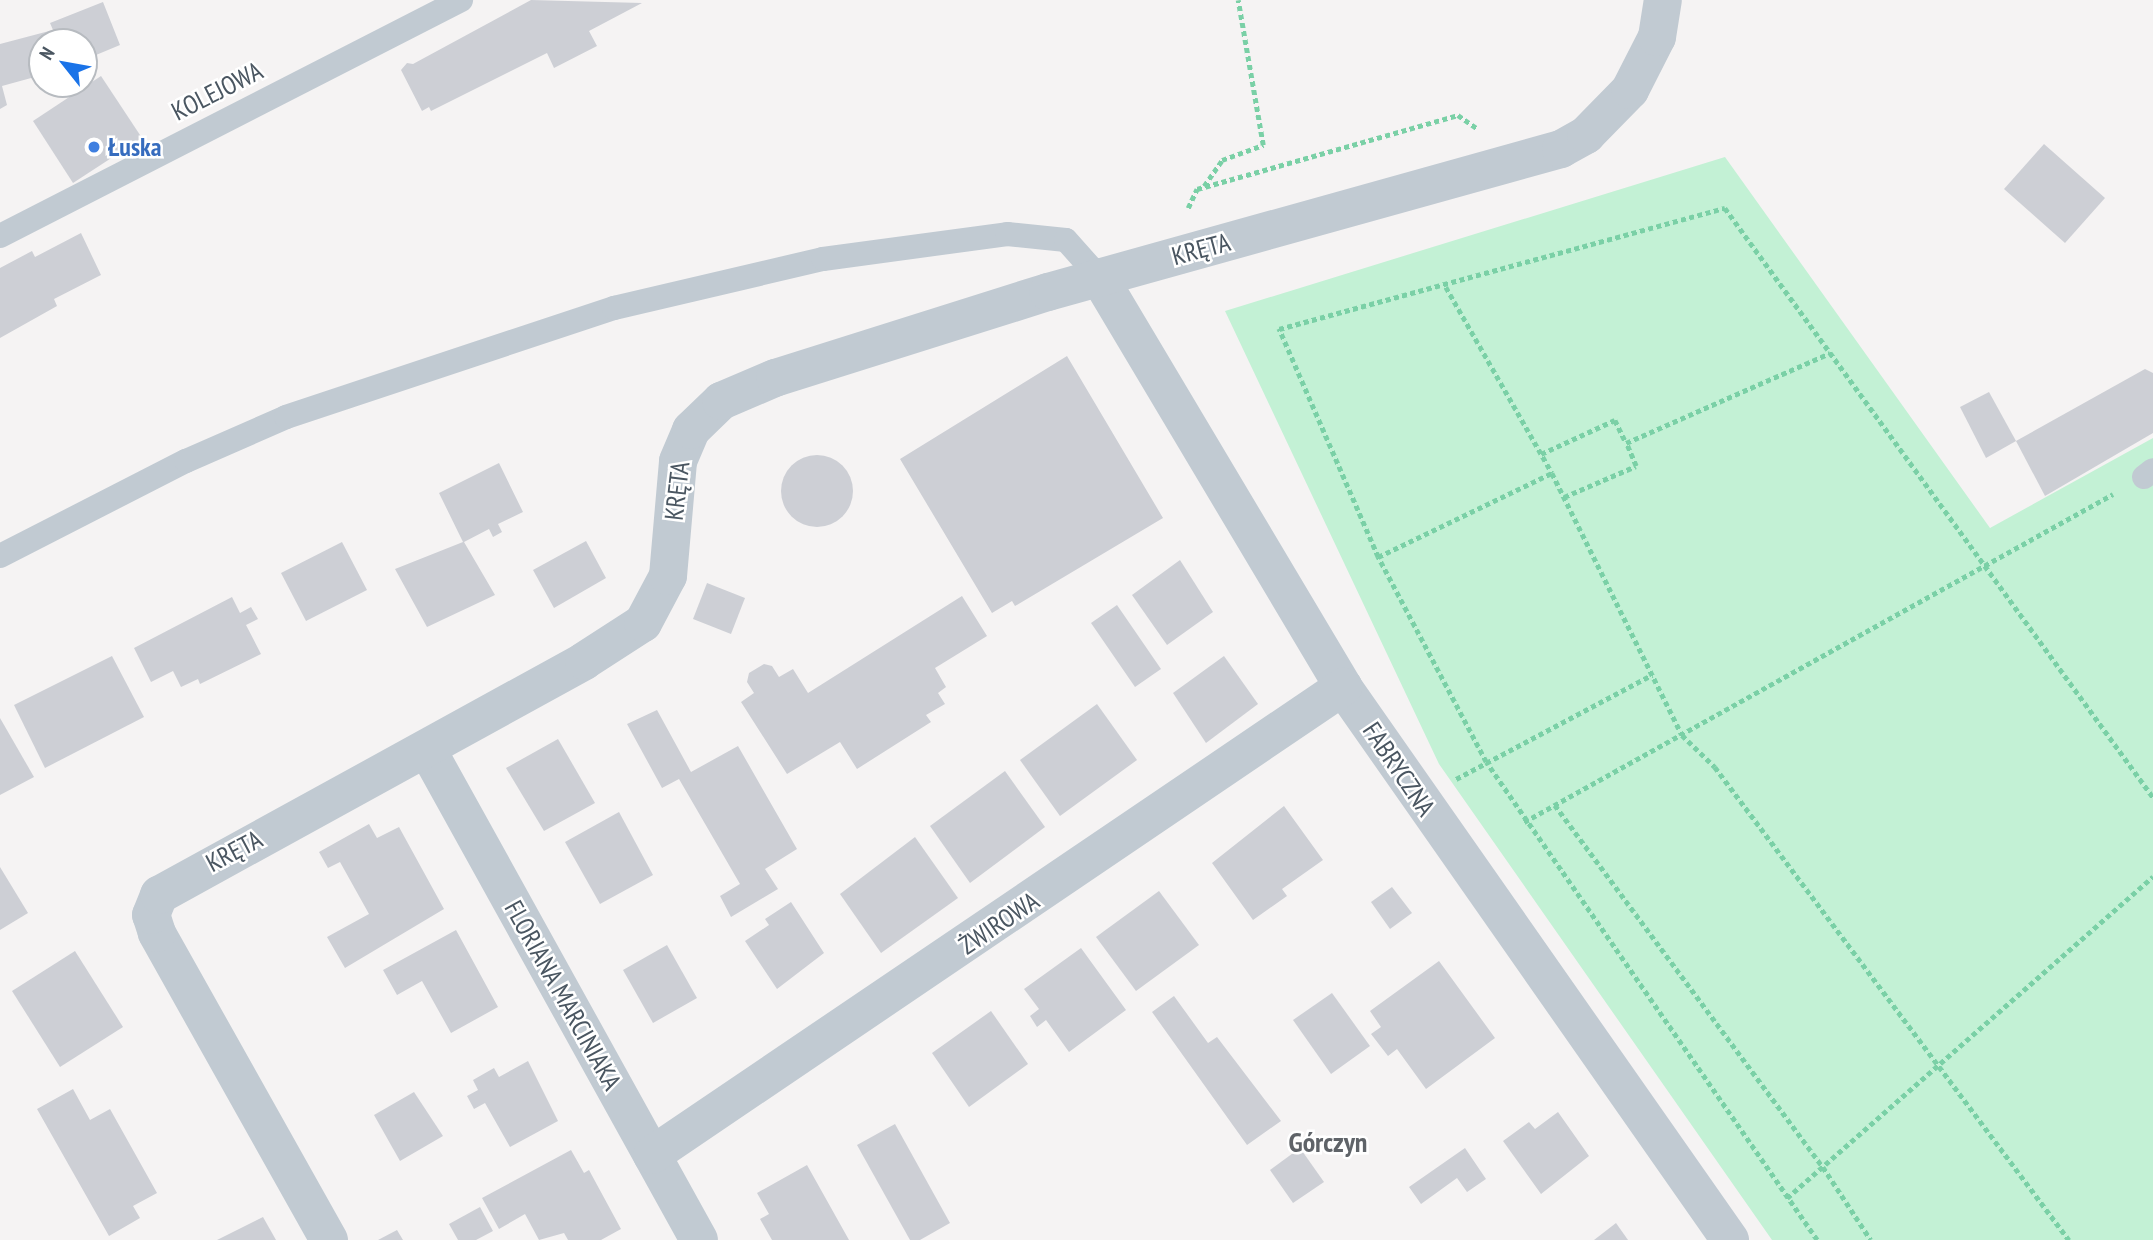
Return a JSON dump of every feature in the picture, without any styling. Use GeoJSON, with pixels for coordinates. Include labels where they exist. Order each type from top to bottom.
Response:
{"type":"FeatureCollection","features":[{"type":"Feature","properties":{"kind":"street","name":"KRĘTA"},"geometry":{"type":"LineString","coordinates":[[329,1240],[157,933],[151,915],[159,895],[181,879],[427,749],[643,623],[668,576],[678,461],[691,430],[721,401],[775,378],[1099,277],[1561,149],[1586,135],[1630,90],[1657,37],[1662,0]]}},
{"type":"Feature","properties":{"kind":"street","name":"FABRYCZNA"},"geometry":{"type":"LineString","coordinates":[[1099,277],[1343,687],[1730,1240]]}},
{"type":"Feature","properties":{"kind":"street","name":"ŻWIROWA"},"geometry":{"type":"LineString","coordinates":[[652,1155],[1343,687]]}},
{"type":"Feature","properties":{"kind":"street","name":"FLORIANA MARCINIAKA"},"geometry":{"type":"LineString","coordinates":[[427,749],[699,1240]]}},
{"type":"Feature","properties":{"kind":"lane","name":"KOLEJOWA"},"geometry":{"type":"LineString","coordinates":[[0,236],[461,0]]}},
{"type":"Feature","properties":{"kind":"lane"},"geometry":{"type":"LineString","coordinates":[[0,556],[186,461],[286,417],[614,308],[823,259],[1007,234],[1066,240],[1099,277]]}},
{"type":"Feature","properties":{"kind":"path"},"geometry":{"type":"LineString","coordinates":[[1203,187],[1222,160],[1264,145],[1238,0]]}},
{"type":"Feature","properties":{"kind":"path"},"geometry":{"type":"LineString","coordinates":[[1185,214],[1197,189],[1458,115],[1484,133]]}},
{"type":"Feature","properties":{"kind":"path"},"geometry":{"type":"LineString","coordinates":[[1816,1240],[1524,822],[1486,762],[1378,557],[1279,329],[1446,287],[1725,208],[1984,568],[2153,797]]}},
{"type":"Feature","properties":{"kind":"path"},"geometry":{"type":"LineString","coordinates":[[1446,287],[1552,473],[1682,735],[1715,767],[1940,1063],[2069,1240]]}},
{"type":"Feature","properties":{"kind":"path"},"geometry":{"type":"LineString","coordinates":[[1626,443],[1830,353]]}},
{"type":"Feature","properties":{"kind":"path"},"geometry":{"type":"LineString","coordinates":[[1541,454],[1615,420],[1636,466],[1564,498]]}},
{"type":"Feature","properties":{"kind":"path"},"geometry":{"type":"LineString","coordinates":[[1378,557],[1552,473]]}},
{"type":"Feature","properties":{"kind":"path"},"geometry":{"type":"LineString","coordinates":[[1524,822],[1984,568],[2149,473]]}},
{"type":"Feature","properties":{"kind":"path"},"geometry":{"type":"LineString","coordinates":[[1450,782],[1652,675]]}},
{"type":"Feature","properties":{"kind":"path"},"geometry":{"type":"LineString","coordinates":[[1555,805],[1823,1167],[1871,1240]]}},
{"type":"Feature","properties":{"kind":"path"},"geometry":{"type":"LineString","coordinates":[[1787,1198],[2153,876]]}},
{"type":"Feature","properties":{"kind":"green space"},"geometry":{"type":"Polygon","coordinates":[[[1725,157],[1990,528],[2153,438],[2153,1240],[1772,1240],[1439,764],[1225,311],[1725,157]]]}},
{"type":"Feature","properties":{"kind":"building"},"geometry":{"type":"Polygon","coordinates":[[[531,0],[642,3],[589,31],[597,46],[554,68],[547,53],[431,111],[429,107],[422,111],[401,70],[407,63],[413,64],[531,0]]]}},
{"type":"Feature","properties":{"kind":"building"},"geometry":{"type":"Polygon","coordinates":[[[103,2],[120,45],[98,54],[98,28],[52,28],[50,23],[103,2]]]}},
{"type":"Feature","properties":{"kind":"building"},"geometry":{"type":"Polygon","coordinates":[[[28,37],[28,79],[2,86],[7,105],[0,109],[0,44],[28,37]]]}},
{"type":"Feature","properties":{"kind":"building"},"geometry":{"type":"Polygon","coordinates":[[[101,76],[142,138],[73,183],[33,121],[68,98],[98,98],[98,78],[101,76]]]}},
{"type":"Feature","properties":{"kind":"building"},"geometry":{"type":"Polygon","coordinates":[[[2044,144],[2105,198],[2065,243],[2004,189],[2044,144]]]}},
{"type":"Feature","properties":{"kind":"building"},"geometry":{"type":"Polygon","coordinates":[[[81,233],[101,275],[54,299],[57,306],[0,338],[0,268],[32,251],[35,257],[81,233]]]}},
{"type":"Feature","properties":{"kind":"building"},"geometry":{"type":"Polygon","coordinates":[[[1067,356],[1163,518],[1015,606],[1012,601],[992,613],[900,459],[1067,356]]]}},
{"type":"Feature","properties":{"kind":"building"},"geometry":{"type":"Polygon","coordinates":[[[2145,369],[2153,373],[2153,433],[2045,496],[2016,441],[2145,369]]]}},
{"type":"Feature","properties":{"kind":"building"},"geometry":{"type":"Polygon","coordinates":[[[1989,392],[2016,441],[1986,458],[1960,407],[1989,392]]]}},
{"type":"Feature","properties":{"kind":"building"},"geometry":{"type":"Polygon","coordinates":[[[817,455],[831,458],[843,465],[850,477],[853,491],[850,505],[843,517],[831,524],[817,527],[803,524],[791,517],[784,505],[781,491],[784,477],[791,465],[803,458],[817,455]]]}},
{"type":"Feature","properties":{"kind":"building"},"geometry":{"type":"Polygon","coordinates":[[[499,463],[523,512],[498,524],[502,532],[493,537],[489,529],[464,542],[495,595],[427,627],[395,569],[463,542],[439,493],[499,463]]]}},
{"type":"Feature","properties":{"kind":"building"},"geometry":{"type":"Polygon","coordinates":[[[586,541],[606,578],[554,608],[533,570],[586,541]]]}},
{"type":"Feature","properties":{"kind":"building"},"geometry":{"type":"Polygon","coordinates":[[[342,542],[367,590],[306,621],[281,573],[342,542]]]}},
{"type":"Feature","properties":{"kind":"building"},"geometry":{"type":"Polygon","coordinates":[[[1180,560],[1213,612],[1167,645],[1132,595],[1180,560]]]}},
{"type":"Feature","properties":{"kind":"building"},"geometry":{"type":"Polygon","coordinates":[[[707,583],[745,598],[731,634],[693,619],[707,583]]]}},
{"type":"Feature","properties":{"kind":"building"},"geometry":{"type":"Polygon","coordinates":[[[962,596],[987,636],[935,668],[946,687],[938,693],[945,704],[926,715],[931,722],[857,769],[840,742],[787,774],[741,702],[754,693],[747,682],[749,673],[764,664],[772,666],[779,677],[793,669],[808,693],[962,596]]]}},
{"type":"Feature","properties":{"kind":"building"},"geometry":{"type":"Polygon","coordinates":[[[232,597],[240,613],[251,607],[258,619],[246,625],[261,654],[200,684],[198,679],[181,687],[173,671],[151,682],[134,648],[232,597]]]}},
{"type":"Feature","properties":{"kind":"building"},"geometry":{"type":"Polygon","coordinates":[[[1117,605],[1161,669],[1135,687],[1091,623],[1117,605]]]}},
{"type":"Feature","properties":{"kind":"building"},"geometry":{"type":"Polygon","coordinates":[[[112,656],[144,717],[45,768],[14,705],[112,656]]]}},
{"type":"Feature","properties":{"kind":"building"},"geometry":{"type":"Polygon","coordinates":[[[1224,656],[1258,704],[1206,743],[1173,693],[1224,656]]]}},
{"type":"Feature","properties":{"kind":"building"},"geometry":{"type":"Polygon","coordinates":[[[1097,704],[1137,760],[1060,816],[1020,760],[1097,704]]]}},
{"type":"Feature","properties":{"kind":"building"},"geometry":{"type":"Polygon","coordinates":[[[657,710],[691,772],[738,746],[797,849],[765,869],[778,889],[731,917],[720,896],[740,884],[679,779],[662,788],[627,724],[657,710]]]}},
{"type":"Feature","properties":{"kind":"building"},"geometry":{"type":"Polygon","coordinates":[[[0,718],[34,777],[0,795],[0,718]]]}},
{"type":"Feature","properties":{"kind":"building"},"geometry":{"type":"Polygon","coordinates":[[[558,739],[595,803],[544,831],[506,768],[558,739]]]}},
{"type":"Feature","properties":{"kind":"building"},"geometry":{"type":"Polygon","coordinates":[[[1005,771],[1045,827],[970,883],[930,826],[1005,771]]]}},
{"type":"Feature","properties":{"kind":"building"},"geometry":{"type":"Polygon","coordinates":[[[1284,806],[1323,860],[1282,889],[1287,896],[1253,920],[1212,863],[1284,806]]]}},
{"type":"Feature","properties":{"kind":"building"},"geometry":{"type":"Polygon","coordinates":[[[619,812],[653,875],[600,904],[565,842],[619,812]]]}},
{"type":"Feature","properties":{"kind":"building"},"geometry":{"type":"Polygon","coordinates":[[[369,824],[377,838],[399,827],[444,909],[345,968],[327,937],[369,914],[340,862],[328,868],[319,852],[369,824]]]}},
{"type":"Feature","properties":{"kind":"building"},"geometry":{"type":"Polygon","coordinates":[[[915,837],[958,898],[881,953],[840,894],[915,837]]]}},
{"type":"Feature","properties":{"kind":"building"},"geometry":{"type":"Polygon","coordinates":[[[0,867],[28,913],[0,930],[0,867]]]}},
{"type":"Feature","properties":{"kind":"building"},"geometry":{"type":"Polygon","coordinates":[[[1392,887],[1412,913],[1390,929],[1371,902],[1392,887]]]}},
{"type":"Feature","properties":{"kind":"building"},"geometry":{"type":"Polygon","coordinates":[[[1159,891],[1199,945],[1136,991],[1096,937],[1159,891]]]}},
{"type":"Feature","properties":{"kind":"building"},"geometry":{"type":"Polygon","coordinates":[[[791,902],[824,953],[777,989],[745,941],[769,925],[765,919],[791,902]]]}},
{"type":"Feature","properties":{"kind":"building"},"geometry":{"type":"Polygon","coordinates":[[[456,930],[498,1007],[451,1033],[422,981],[397,995],[383,970],[456,930]]]}},
{"type":"Feature","properties":{"kind":"building"},"geometry":{"type":"Polygon","coordinates":[[[667,945],[697,998],[653,1023],[623,970],[667,945]]]}},
{"type":"Feature","properties":{"kind":"building"},"geometry":{"type":"Polygon","coordinates":[[[1081,948],[1126,1010],[1069,1052],[1046,1020],[1037,1027],[1030,1016],[1039,1009],[1024,989],[1081,948]]]}},
{"type":"Feature","properties":{"kind":"building"},"geometry":{"type":"Polygon","coordinates":[[[75,951],[123,1027],[60,1067],[12,991],[75,951]]]}},
{"type":"Feature","properties":{"kind":"building"},"geometry":{"type":"Polygon","coordinates":[[[1439,961],[1495,1038],[1426,1089],[1397,1049],[1388,1056],[1371,1034],[1381,1027],[1370,1011],[1439,961]]]}},
{"type":"Feature","properties":{"kind":"building"},"geometry":{"type":"Polygon","coordinates":[[[1332,993],[1370,1046],[1331,1074],[1293,1020],[1332,993]]]}},
{"type":"Feature","properties":{"kind":"building"},"geometry":{"type":"Polygon","coordinates":[[[1174,996],[1208,1043],[1217,1037],[1281,1121],[1247,1145],[1152,1012],[1174,996]]]}},
{"type":"Feature","properties":{"kind":"building"},"geometry":{"type":"Polygon","coordinates":[[[991,1011],[1028,1064],[969,1107],[932,1053],[991,1011]]]}},
{"type":"Feature","properties":{"kind":"building"},"geometry":{"type":"Polygon","coordinates":[[[528,1061],[558,1121],[510,1147],[485,1103],[474,1109],[467,1096],[478,1090],[473,1080],[494,1068],[499,1077],[528,1061]]]}},
{"type":"Feature","properties":{"kind":"building"},"geometry":{"type":"Polygon","coordinates":[[[73,1089],[90,1120],[110,1109],[157,1193],[133,1206],[140,1218],[109,1236],[37,1109],[73,1089]]]}},
{"type":"Feature","properties":{"kind":"building"},"geometry":{"type":"Polygon","coordinates":[[[414,1092],[443,1136],[400,1161],[374,1115],[414,1092]]]}},
{"type":"Feature","properties":{"kind":"building"},"geometry":{"type":"Polygon","coordinates":[[[1558,1112],[1589,1156],[1541,1194],[1503,1141],[1529,1122],[1535,1129],[1558,1112]]]}},
{"type":"Feature","properties":{"kind":"building"},"geometry":{"type":"Polygon","coordinates":[[[895,1124],[950,1223],[920,1240],[910,1240],[857,1145],[895,1124]]]}},
{"type":"Feature","properties":{"kind":"building"},"geometry":{"type":"Polygon","coordinates":[[[1300,1148],[1324,1182],[1293,1203],[1270,1170],[1300,1148]]]}},
{"type":"Feature","properties":{"kind":"building"},"geometry":{"type":"Polygon","coordinates":[[[1465,1148],[1486,1179],[1467,1192],[1457,1178],[1421,1204],[1409,1187],[1465,1148]]]}},
{"type":"Feature","properties":{"kind":"building"},"geometry":{"type":"Polygon","coordinates":[[[571,1150],[584,1173],[589,1170],[621,1229],[601,1240],[568,1240],[564,1233],[539,1240],[525,1214],[499,1229],[482,1198],[571,1150]]]}},
{"type":"Feature","properties":{"kind":"building"},"geometry":{"type":"Polygon","coordinates":[[[807,1165],[849,1240],[772,1240],[760,1219],[769,1214],[757,1193],[807,1165]]]}},
{"type":"Feature","properties":{"kind":"building"},"geometry":{"type":"Polygon","coordinates":[[[480,1207],[493,1231],[476,1240],[458,1240],[449,1224],[480,1207]]]}},
{"type":"Feature","properties":{"kind":"building"},"geometry":{"type":"Polygon","coordinates":[[[263,1217],[276,1240],[217,1240],[263,1217]]]}},
{"type":"Feature","properties":{"kind":"building"},"geometry":{"type":"Polygon","coordinates":[[[1616,1223],[1628,1240],[1594,1240],[1616,1223]]]}},
{"type":"Feature","properties":{"kind":"building"},"geometry":{"type":"Polygon","coordinates":[[[397,1230],[403,1240],[378,1240],[397,1230]]]}},
{"type":"Feature","properties":{"kind":"place","name":"Łuska"},"geometry":{"type":"Point","coordinates":[94,147]}},
{"type":"Feature","properties":{"kind":"district","name":"Górczyn"},"geometry":{"type":"Point","coordinates":[1328,1142]}}]}
